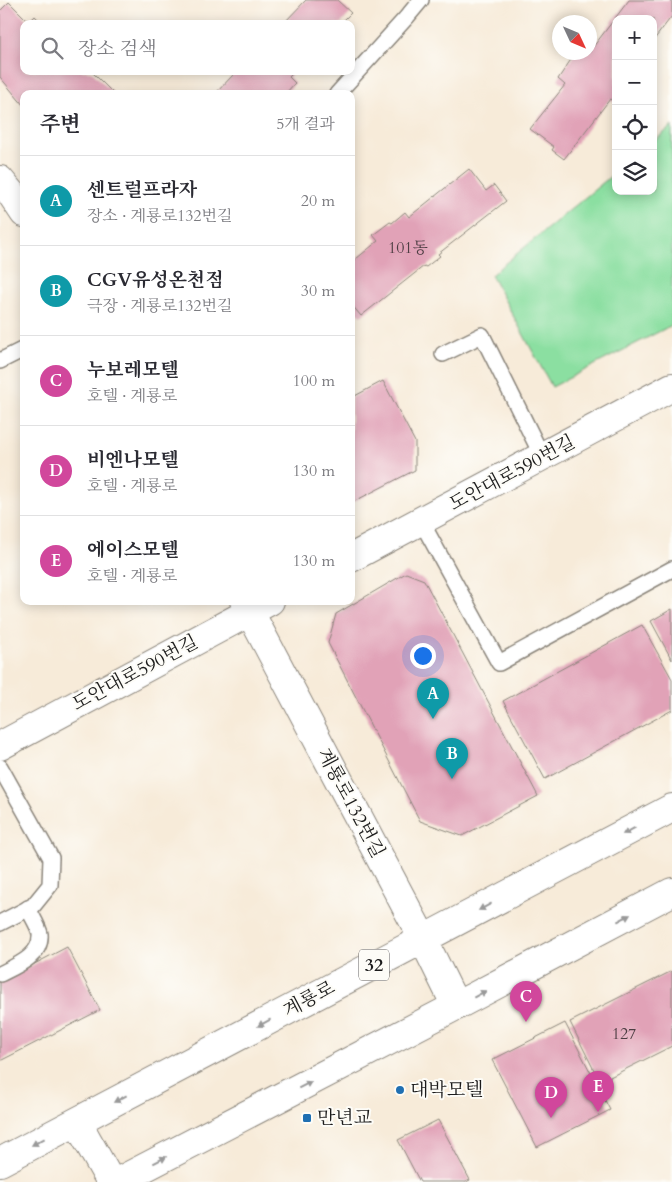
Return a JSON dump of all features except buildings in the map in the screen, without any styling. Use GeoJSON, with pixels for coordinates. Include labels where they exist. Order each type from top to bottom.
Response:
{"type":"FeatureCollection","features":[{"type":"Feature","properties":{"kind":"main road"},"geometry":{"type":"LineString","coordinates":[[0,180],[20,207]]}},
{"type":"Feature","properties":{"kind":"main road","name":"도안대로590번길"},"geometry":{"type":"LineString","coordinates":[[355,556],[672,388]]}},
{"type":"Feature","properties":{"kind":"main road","name":"도안대로590번길"},"geometry":{"type":"LineString","coordinates":[[0,746],[255,605]]}},
{"type":"Feature","properties":{"kind":"main road","name":"계룡로132번길"},"geometry":{"type":"LineString","coordinates":[[255,605],[456,1006]]}},
{"type":"Feature","properties":{"kind":"main road","name":"계룡로"},"geometry":{"type":"LineString","coordinates":[[0,1162],[672,808]]}},
{"type":"Feature","properties":{"kind":"main road"},"geometry":{"type":"LineString","coordinates":[[117,1182],[672,892]]}},
{"type":"Feature","properties":{"kind":"main road"},"geometry":{"type":"LineString","coordinates":[[77,1122],[111,1182]]}},
{"type":"Feature","properties":{"kind":"lane"},"geometry":{"type":"LineString","coordinates":[[355,74],[420,0]]}},
{"type":"Feature","properties":{"kind":"lane"},"geometry":{"type":"LineString","coordinates":[[341,90],[354,75]]}},
{"type":"Feature","properties":{"kind":"lane"},"geometry":{"type":"LineString","coordinates":[[444,354],[482,335],[542,456]]}},
{"type":"Feature","properties":{"kind":"lane"},"geometry":{"type":"LineString","coordinates":[[0,361],[20,351]]}},
{"type":"Feature","properties":{"kind":"lane"},"geometry":{"type":"LineString","coordinates":[[422,521],[499,663],[672,568]]}},
{"type":"Feature","properties":{"kind":"lane"},"geometry":{"type":"LineString","coordinates":[[0,767],[50,858],[50,885],[33,906],[0,923]]}},
{"type":"Feature","properties":{"kind":"lane"},"geometry":{"type":"LineString","coordinates":[[0,974],[25,961],[38,948],[40,933],[28,908]]}},
{"type":"Feature","properties":{"kind":"green space"},"geometry":{"type":"Polygon","coordinates":[[[672,126],[672,325],[552,387],[491,275],[612,175],[612,195],[657,195],[657,139],[672,126]]]}},
{"type":"Feature","properties":{"kind":"place","name":"센트럴프라자"},"geometry":{"type":"Point","coordinates":[433,719]}},
{"type":"Feature","properties":{"kind":"place","name":"CGV유성온천점"},"geometry":{"type":"Point","coordinates":[452,779]}},
{"type":"Feature","properties":{"kind":"place","name":"누보레모텔"},"geometry":{"type":"Point","coordinates":[526,1022]}},
{"type":"Feature","properties":{"kind":"place","name":"대박모텔"},"geometry":{"type":"Point","coordinates":[400,1090]}},
{"type":"Feature","properties":{"kind":"place","name":"에이스모텔"},"geometry":{"type":"Point","coordinates":[598,1112]}},
{"type":"Feature","properties":{"kind":"place","name":"만년교"},"geometry":{"type":"Point","coordinates":[307,1118]}},
{"type":"Feature","properties":{"kind":"place","name":"비엔나모텔"},"geometry":{"type":"Point","coordinates":[551,1118]}}]}
